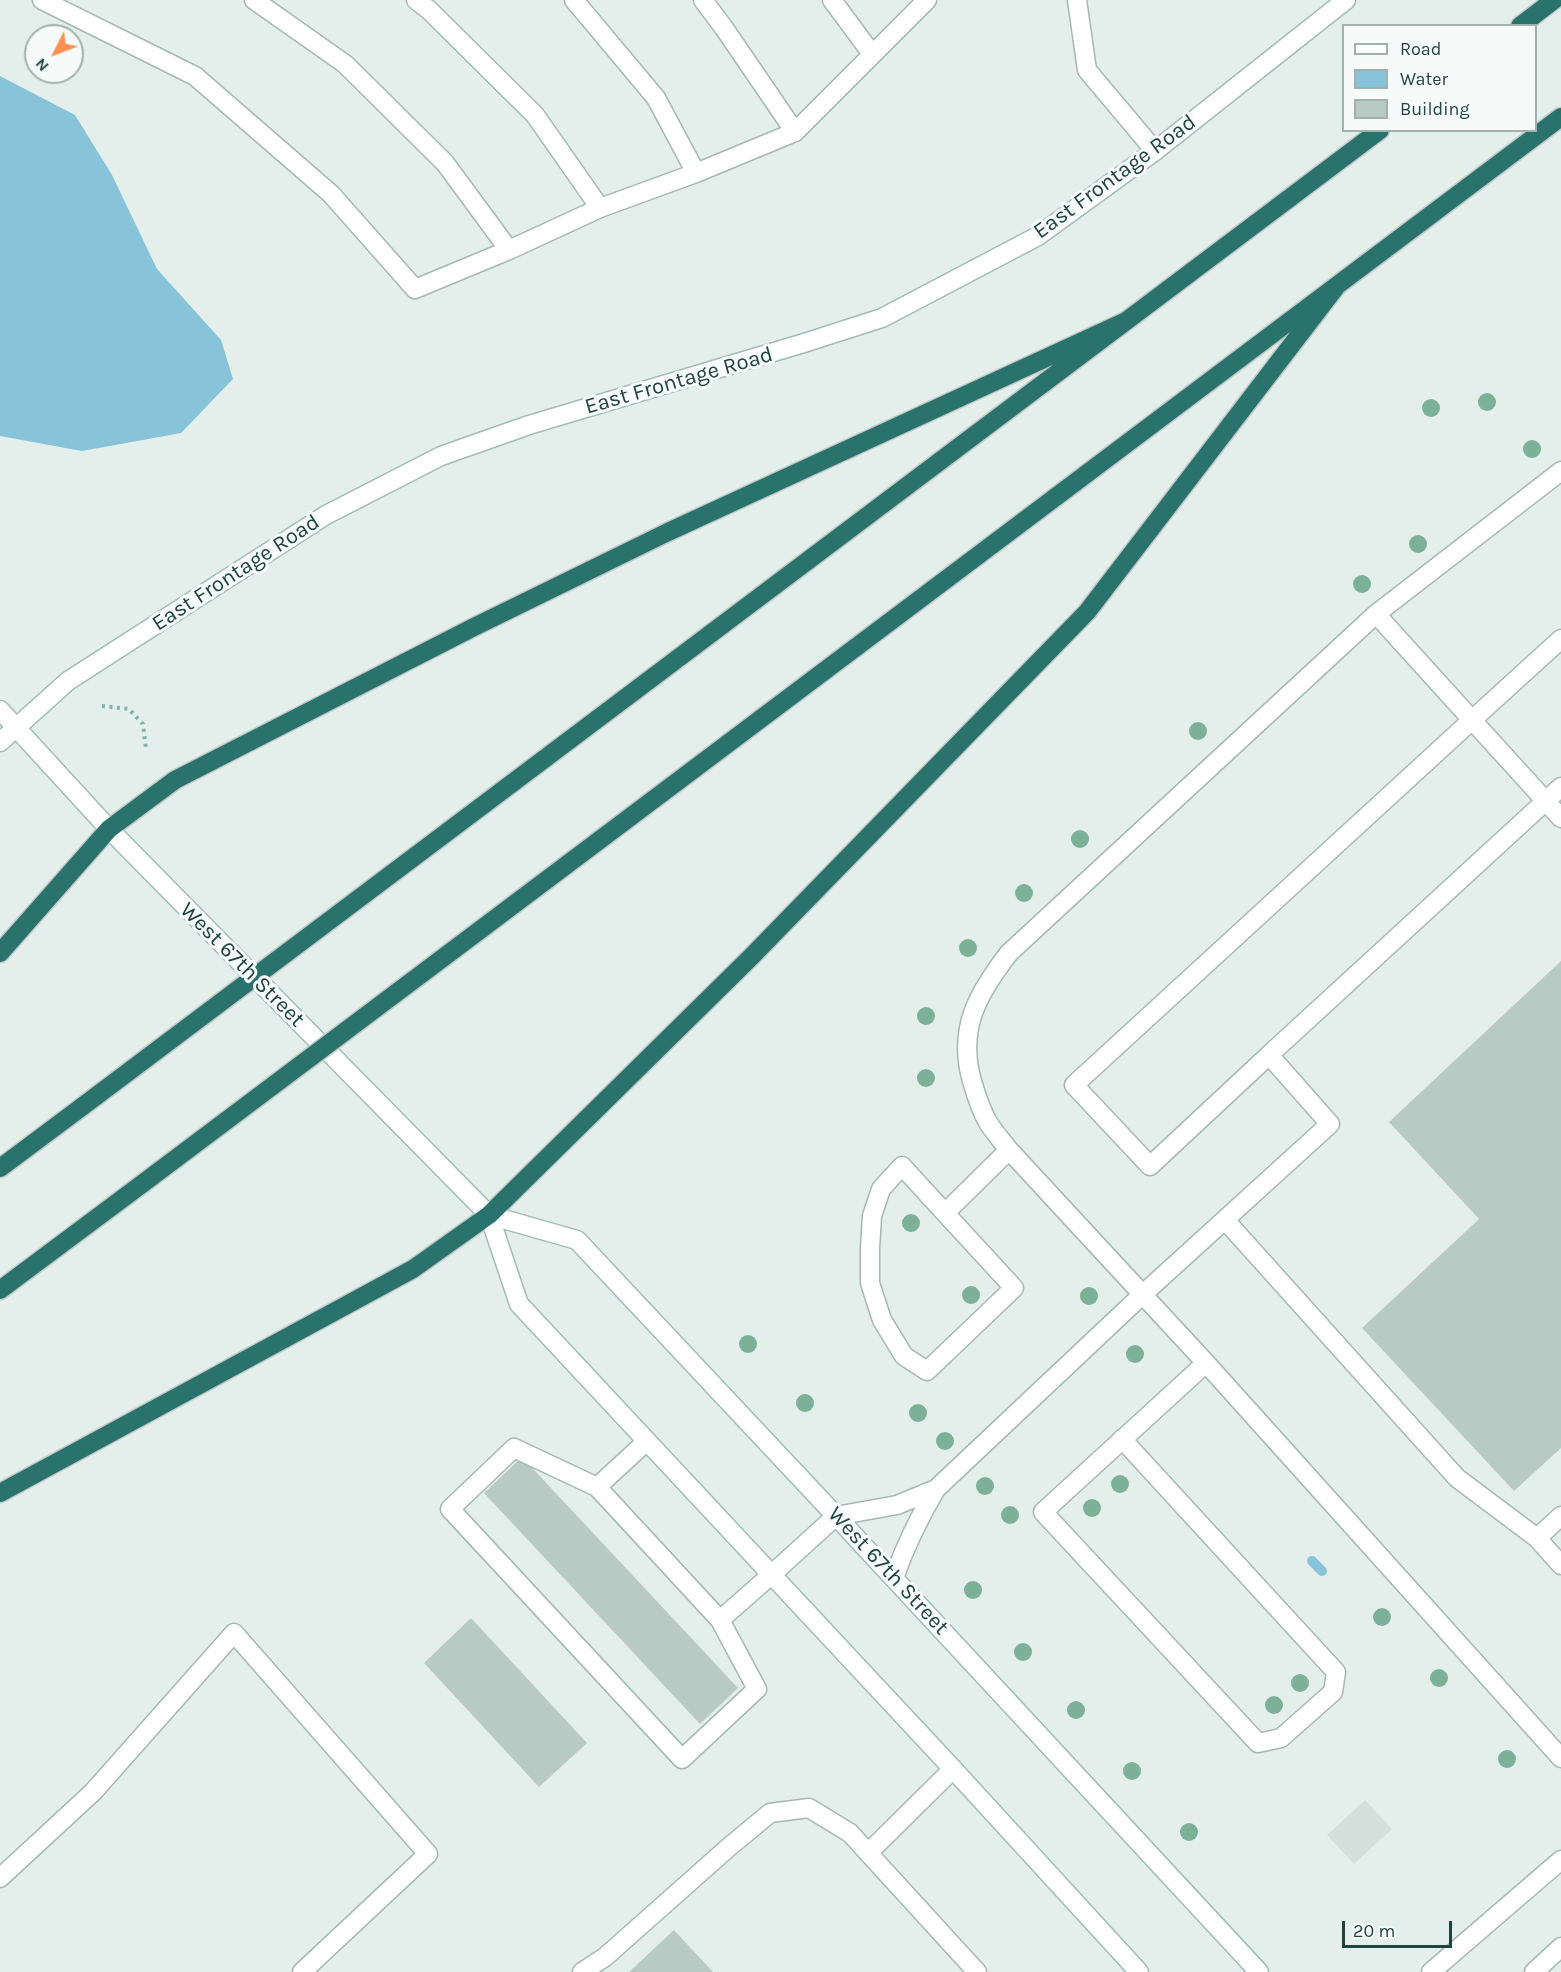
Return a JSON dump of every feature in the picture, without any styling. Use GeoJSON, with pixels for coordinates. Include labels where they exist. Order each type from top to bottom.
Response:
{"type":"FeatureCollection","features":[{"type":"Feature","properties":{"kind":"highway"},"geometry":{"type":"LineString","coordinates":[[1523,24],[1554,0]]}},
{"type":"Feature","properties":{"kind":"highway"},"geometry":{"type":"LineString","coordinates":[[0,1290],[1561,117]]}},
{"type":"Feature","properties":{"kind":"highway"},"geometry":{"type":"LineString","coordinates":[[0,1168],[1377,132]]}},
{"type":"Feature","properties":{"kind":"highway"},"geometry":{"type":"LineString","coordinates":[[0,1493],[413,1269],[489,1215],[751,957],[1087,612],[1336,286]]}},
{"type":"Feature","properties":{"kind":"highway"},"geometry":{"type":"LineString","coordinates":[[0,953],[108,830],[175,780],[484,622],[668,532],[1124,322]]}},
{"type":"Feature","properties":{"kind":"street"},"geometry":{"type":"LineString","coordinates":[[42,0],[195,76],[331,194],[415,289],[509,250],[600,208],[696,173],[795,132],[927,0]]}},
{"type":"Feature","properties":{"kind":"street"},"geometry":{"type":"LineString","coordinates":[[254,0],[345,64],[445,163],[509,250]]}},
{"type":"Feature","properties":{"kind":"street"},"geometry":{"type":"LineString","coordinates":[[416,0],[429,10],[534,115],[600,208]]}},
{"type":"Feature","properties":{"kind":"street"},"geometry":{"type":"LineString","coordinates":[[574,0],[656,98],[696,173]]}},
{"type":"Feature","properties":{"kind":"street"},"geometry":{"type":"LineString","coordinates":[[703,0],[795,132]]}},
{"type":"Feature","properties":{"kind":"street"},"geometry":{"type":"LineString","coordinates":[[832,0],[872,54]]}},
{"type":"Feature","properties":{"kind":"street"},"geometry":{"type":"LineString","coordinates":[[1077,0],[1087,70],[1155,151]]}},
{"type":"Feature","properties":{"kind":"street","name":"East Frontage Road"},"geometry":{"type":"LineString","coordinates":[[0,742],[68,681],[326,515],[430,461],[529,425],[804,344],[882,318],[1038,236],[1155,151],[1346,0]]}},
{"type":"Feature","properties":{"kind":"street"},"geometry":{"type":"LineString","coordinates":[[1561,471],[1376,614],[1009,953],[995,971],[975,1005],[968,1025],[966,1049],[975,1095],[988,1122],[1009,1150],[1206,1363],[1561,1758]]}},
{"type":"Feature","properties":{"kind":"street"},"geometry":{"type":"LineString","coordinates":[[1376,614],[1561,818]]}},
{"type":"Feature","properties":{"kind":"street"},"geometry":{"type":"LineString","coordinates":[[1561,639],[1074,1085],[1150,1166],[1561,787]]}},
{"type":"Feature","properties":{"kind":"street","name":"West 67th Street"},"geometry":{"type":"LineString","coordinates":[[0,710],[108,830],[489,1215],[519,1304],[1139,1972]]}},
{"type":"Feature","properties":{"kind":"street"},"geometry":{"type":"LineString","coordinates":[[894,1578],[916,1523],[936,1490],[1142,1295],[1330,1124],[1269,1055]]}},
{"type":"Feature","properties":{"kind":"street"},"geometry":{"type":"LineString","coordinates":[[945,1213],[1009,1150]]}},
{"type":"Feature","properties":{"kind":"street"},"geometry":{"type":"LineString","coordinates":[[902,1166],[945,1213],[1014,1288],[927,1371],[904,1356],[882,1320],[870,1283],[872,1216],[881,1190],[902,1166]]}},
{"type":"Feature","properties":{"kind":"street","name":"West 67th Street"},"geometry":{"type":"LineString","coordinates":[[489,1215],[577,1240],[1259,1972]]}},
{"type":"Feature","properties":{"kind":"street"},"geometry":{"type":"LineString","coordinates":[[1224,1220],[1457,1478],[1537,1538],[1561,1565]]}},
{"type":"Feature","properties":{"kind":"street"},"geometry":{"type":"LineString","coordinates":[[1122,1439],[1336,1672],[1333,1692],[1281,1738],[1258,1743],[1043,1512],[1122,1439],[1206,1363]]}},
{"type":"Feature","properties":{"kind":"street"},"geometry":{"type":"LineString","coordinates":[[597,1486],[647,1441]]}},
{"type":"Feature","properties":{"kind":"street"},"geometry":{"type":"LineString","coordinates":[[514,1448],[597,1486],[720,1620],[757,1689],[682,1760],[450,1509],[514,1448]]}},
{"type":"Feature","properties":{"kind":"street"},"geometry":{"type":"LineString","coordinates":[[720,1620],[836,1516],[897,1505],[936,1490]]}},
{"type":"Feature","properties":{"kind":"street"},"geometry":{"type":"LineString","coordinates":[[1537,1538],[1561,1516]]}},
{"type":"Feature","properties":{"kind":"street"},"geometry":{"type":"LineString","coordinates":[[0,1878],[93,1792],[234,1634],[428,1854],[302,1972]]}},
{"type":"Feature","properties":{"kind":"street"},"geometry":{"type":"LineString","coordinates":[[868,1854],[953,1769]]}},
{"type":"Feature","properties":{"kind":"street"},"geometry":{"type":"LineString","coordinates":[[582,1972],[605,1957],[729,1847],[771,1813],[809,1808],[850,1833],[976,1972]]}},
{"type":"Feature","properties":{"kind":"street"},"geometry":{"type":"LineString","coordinates":[[1431,1972],[1561,1860]]}},
{"type":"Feature","properties":{"kind":"street"},"geometry":{"type":"LineString","coordinates":[[1534,1972],[1561,1947]]}},
{"type":"Feature","properties":{"kind":"path"},"geometry":{"type":"LineString","coordinates":[[102,706],[129,709],[143,724],[146,749]]}},
{"type":"Feature","properties":{"kind":"shaded area"},"geometry":{"type":"Polygon","coordinates":[[[1365,1800],[1392,1829],[1354,1864],[1327,1835],[1365,1800]]]}},
{"type":"Feature","properties":{"kind":"water"},"geometry":{"type":"Polygon","coordinates":[[[0,76],[75,115],[112,175],[157,269],[221,340],[233,379],[181,433],[82,451],[0,436],[0,76]]]}},
{"type":"Feature","properties":{"kind":"building"},"geometry":{"type":"Polygon","coordinates":[[[1561,961],[1561,1448],[1514,1491],[1362,1328],[1479,1219],[1389,1122],[1561,961]]]}},
{"type":"Feature","properties":{"kind":"building"},"geometry":{"type":"Polygon","coordinates":[[[522,1457],[738,1688],[700,1724],[484,1493],[522,1457]]]}},
{"type":"Feature","properties":{"kind":"building"},"geometry":{"type":"Polygon","coordinates":[[[471,1618],[587,1743],[539,1787],[424,1663],[471,1618]]]}},
{"type":"Feature","properties":{"kind":"building"},"geometry":{"type":"Polygon","coordinates":[[[674,1930],[713,1972],[629,1972],[674,1930]]]}},
{"type":"Feature","properties":{"kind":"waterway"},"geometry":{"type":"LineString","coordinates":[[1312,1561],[1322,1571]]}}]}
